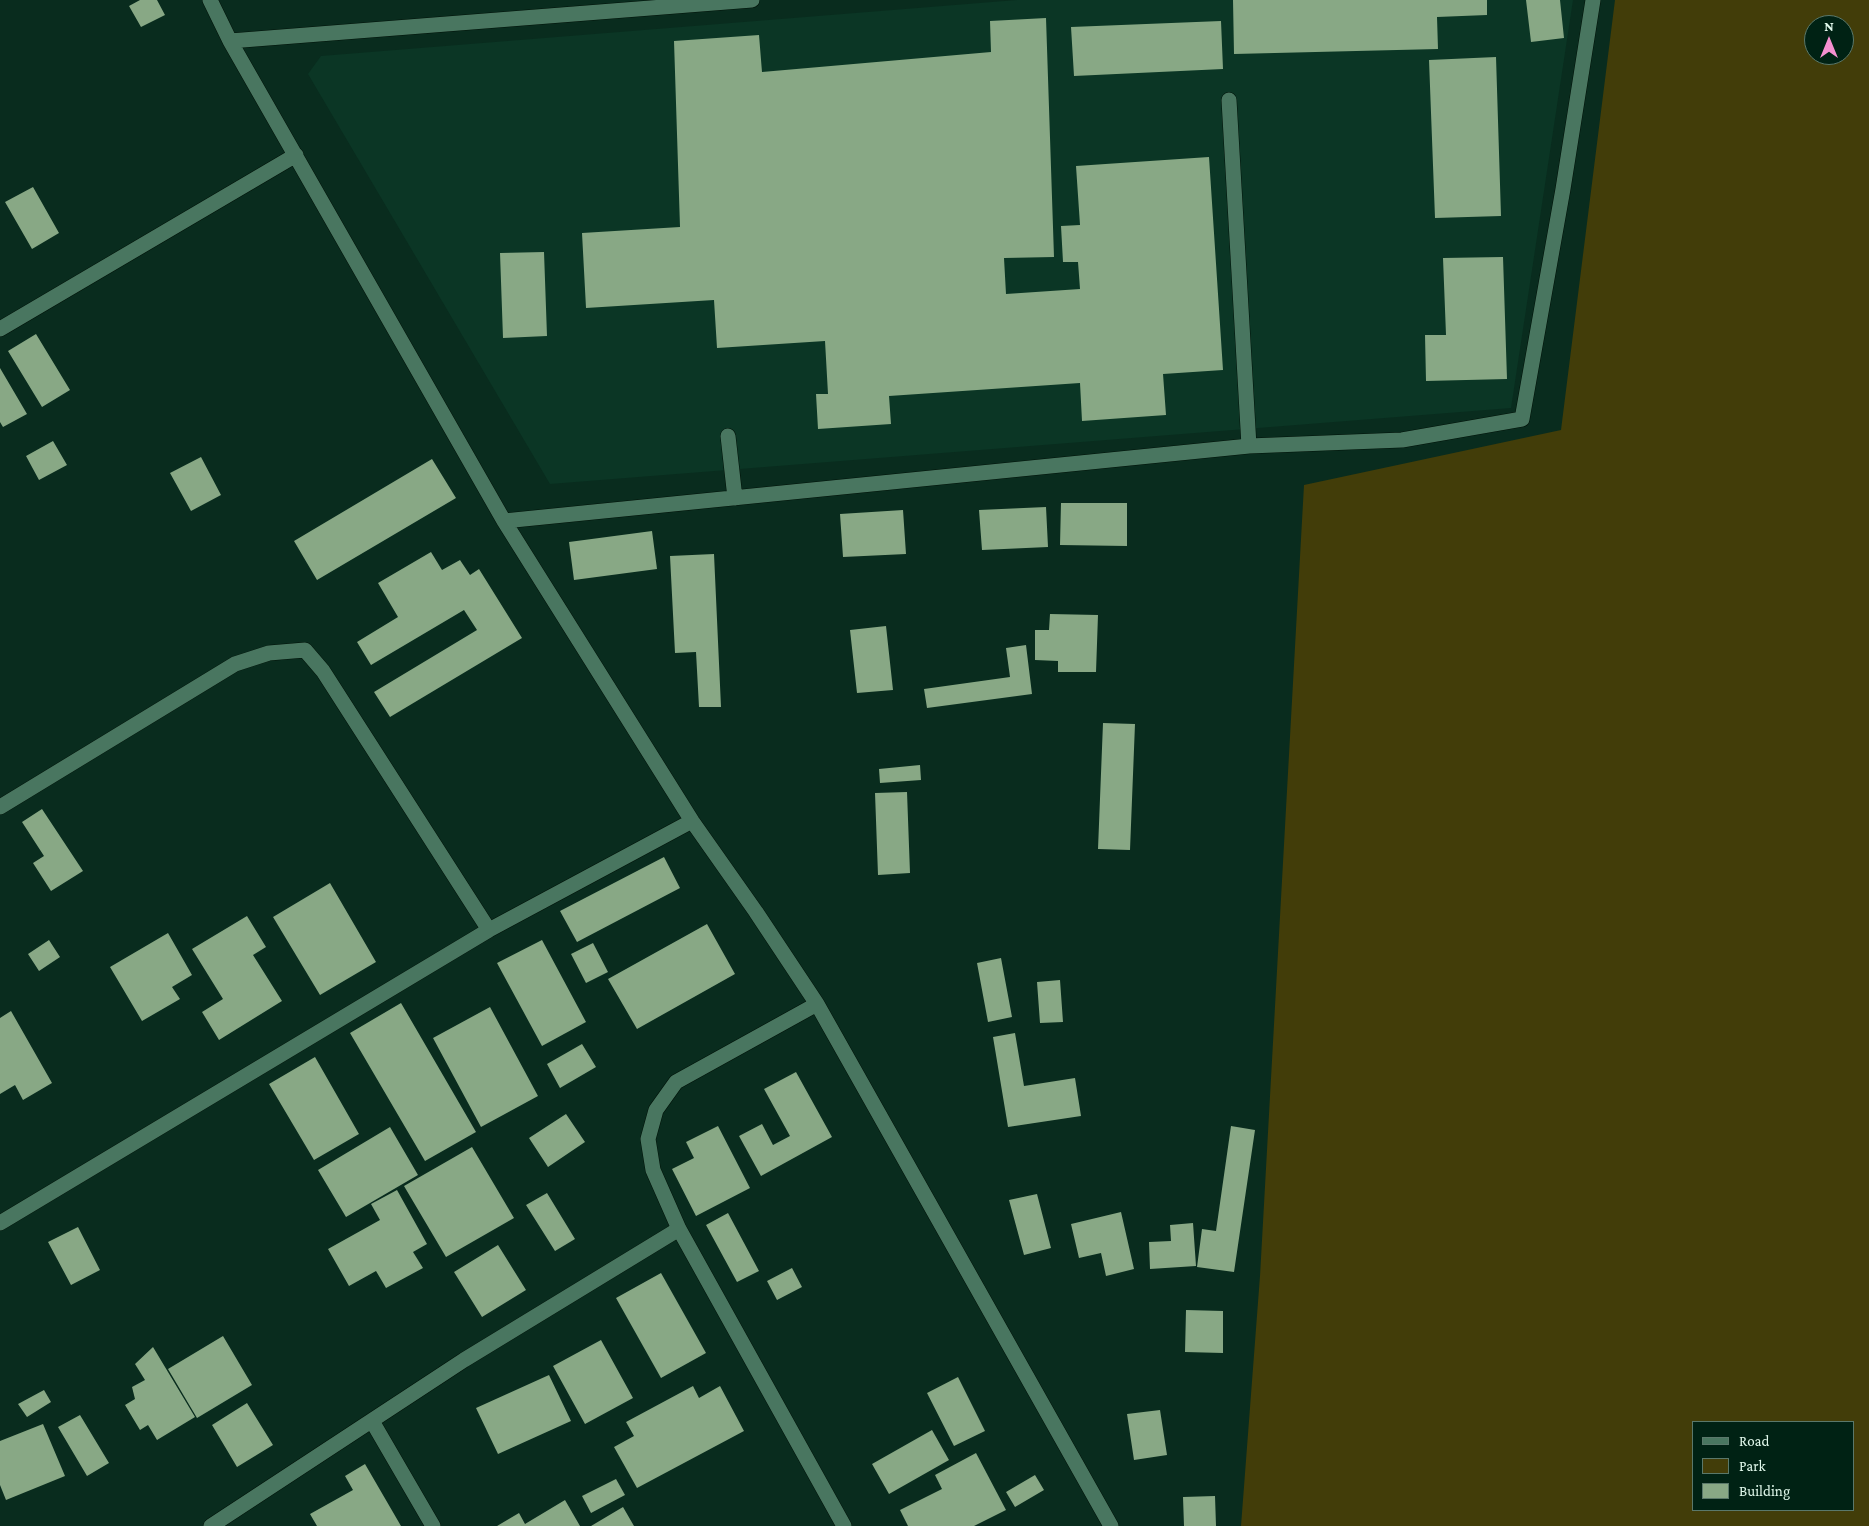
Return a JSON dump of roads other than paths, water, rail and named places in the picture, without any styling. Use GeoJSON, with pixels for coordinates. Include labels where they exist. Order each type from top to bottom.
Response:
{"type":"FeatureCollection","features":[{"type":"Feature","properties":{"kind":"street"},"geometry":{"type":"LineString","coordinates":[[210,0],[230,41],[504,520],[692,820],[817,1004],[1111,1526]]}},
{"type":"Feature","properties":{"kind":"street"},"geometry":{"type":"LineString","coordinates":[[230,41],[752,0]]}},
{"type":"Feature","properties":{"kind":"street"},"geometry":{"type":"LineString","coordinates":[[504,520],[1249,446],[1402,440],[1522,419],[1563,190],[1594,0]]}},
{"type":"Feature","properties":{"kind":"street"},"geometry":{"type":"LineString","coordinates":[[1229,100],[1249,446]]}},
{"type":"Feature","properties":{"kind":"street"},"geometry":{"type":"LineString","coordinates":[[0,329],[296,155]]}},
{"type":"Feature","properties":{"kind":"street"},"geometry":{"type":"LineString","coordinates":[[728,436],[734,498]]}},
{"type":"Feature","properties":{"kind":"street"},"geometry":{"type":"LineString","coordinates":[[2,803],[235,664],[269,653],[305,650],[323,671],[489,930]]}},
{"type":"Feature","properties":{"kind":"street"},"geometry":{"type":"LineString","coordinates":[[0,1223],[489,930],[692,820]]}},
{"type":"Feature","properties":{"kind":"street"},"geometry":{"type":"LineString","coordinates":[[817,1004],[676,1082],[656,1110],[648,1139],[653,1170],[679,1229],[844,1526]]}},
{"type":"Feature","properties":{"kind":"street"},"geometry":{"type":"LineString","coordinates":[[210,1526],[464,1360],[679,1229]]}},
{"type":"Feature","properties":{"kind":"street"},"geometry":{"type":"LineString","coordinates":[[372,1420],[433,1526]]}}]}
